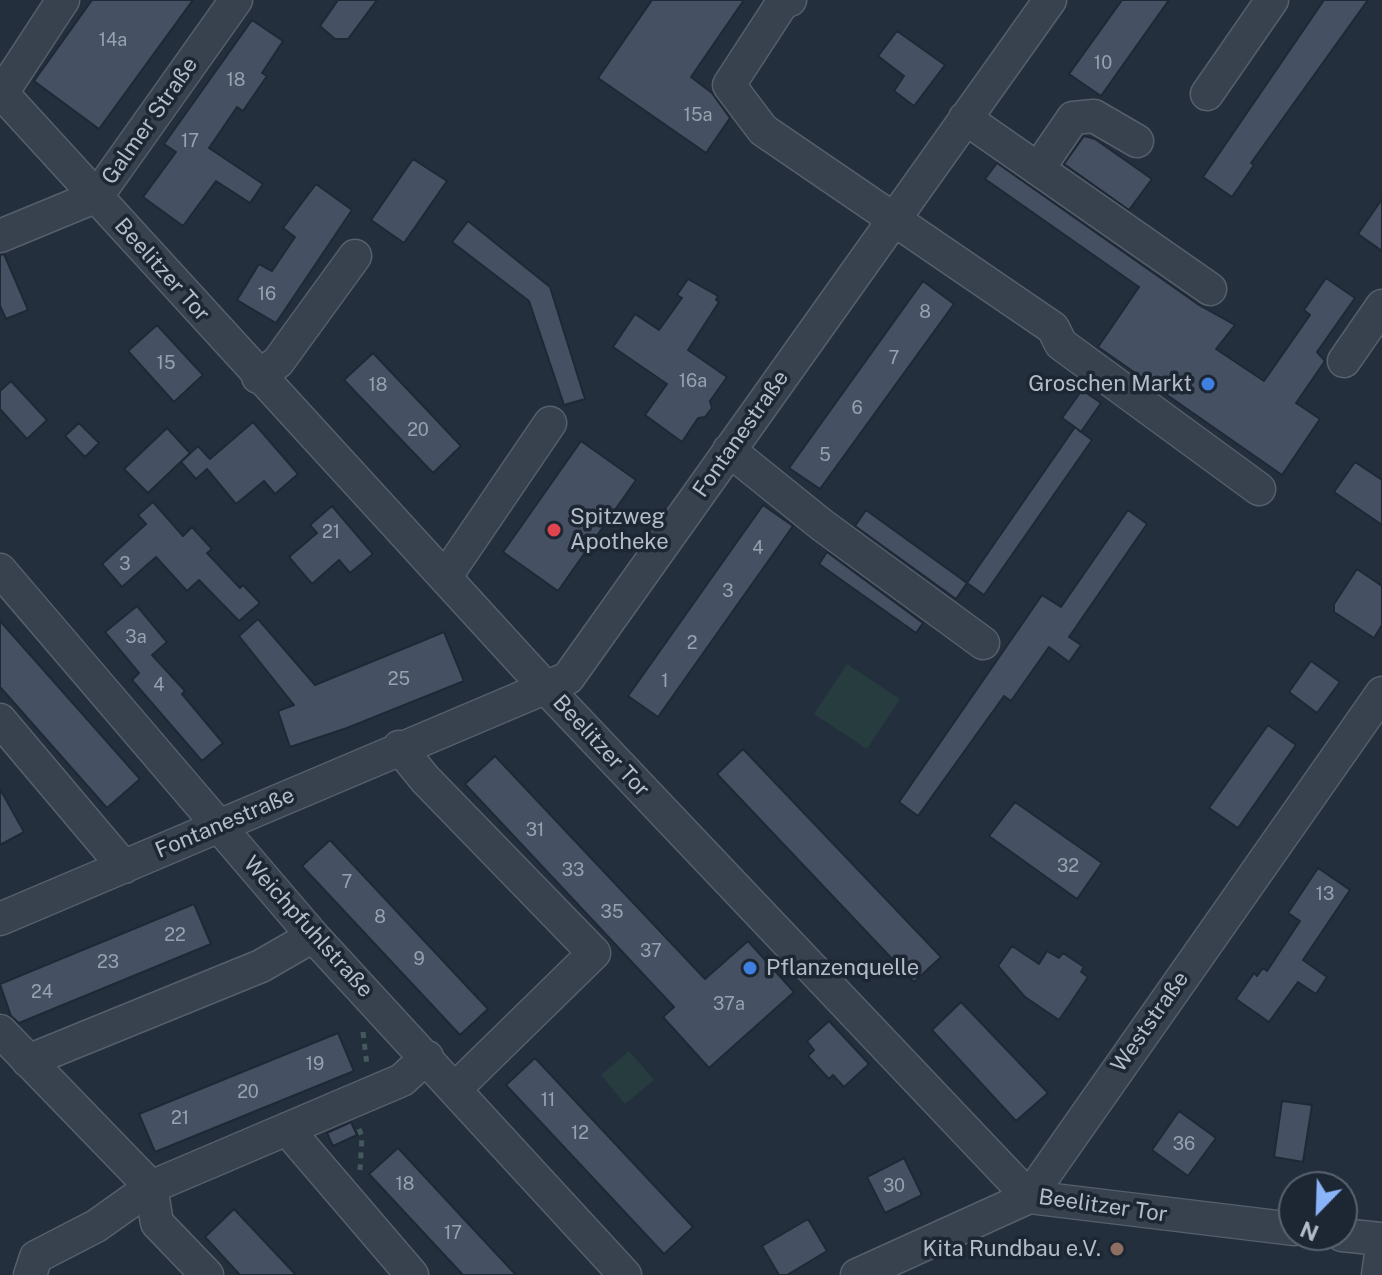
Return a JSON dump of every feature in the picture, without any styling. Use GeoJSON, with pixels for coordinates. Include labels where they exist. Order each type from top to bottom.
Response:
{"type":"FeatureCollection","features":[{"type":"Feature","properties":{"kind":"street"},"geometry":{"type":"LineString","coordinates":[[1,92],[63,0]]}},
{"type":"Feature","properties":{"kind":"street","name":"Galmer Straße"},"geometry":{"type":"LineString","coordinates":[[0,236],[97,196],[236,0]]}},
{"type":"Feature","properties":{"kind":"street"},"geometry":{"type":"LineString","coordinates":[[790,0],[783,2],[729,85],[763,130],[1053,328],[1061,344],[1259,489]]}},
{"type":"Feature","properties":{"kind":"street"},"geometry":{"type":"LineString","coordinates":[[1207,94],[1272,0]]}},
{"type":"Feature","properties":{"kind":"street","name":"Fontanestraße"},"geometry":{"type":"LineString","coordinates":[[0,919],[399,747],[568,678],[965,118],[1034,5]]}},
{"type":"Feature","properties":{"kind":"street","name":"Beelitzer Tor"},"geometry":{"type":"LineString","coordinates":[[1,92],[258,377],[446,576],[547,689],[1029,1197],[1278,1227]]}},
{"type":"Feature","properties":{"kind":"street"},"geometry":{"type":"LineString","coordinates":[[1038,169],[1073,118],[1094,116],[1137,141]]}},
{"type":"Feature","properties":{"kind":"street"},"geometry":{"type":"LineString","coordinates":[[965,118],[1210,289]]}},
{"type":"Feature","properties":{"kind":"street"},"geometry":{"type":"LineString","coordinates":[[258,377],[278,362],[355,256]]}},
{"type":"Feature","properties":{"kind":"street"},"geometry":{"type":"LineString","coordinates":[[1344,361],[1382,306]]}},
{"type":"Feature","properties":{"kind":"street"},"geometry":{"type":"LineString","coordinates":[[446,576],[550,423]]}},
{"type":"Feature","properties":{"kind":"street"},"geometry":{"type":"LineString","coordinates":[[729,450],[822,525],[983,643]]}},
{"type":"Feature","properties":{"kind":"street","name":"Weichpfuhlstraße"},"geometry":{"type":"LineString","coordinates":[[0,570],[313,936],[625,1275]]}},
{"type":"Feature","properties":{"kind":"street","name":"Weststraße"},"geometry":{"type":"LineString","coordinates":[[1029,1197],[1382,693]]}},
{"type":"Feature","properties":{"kind":"street"},"geometry":{"type":"LineString","coordinates":[[0,720],[124,867]]}},
{"type":"Feature","properties":{"kind":"street"},"geometry":{"type":"LineString","coordinates":[[399,747],[425,779],[594,953],[456,1088]]}},
{"type":"Feature","properties":{"kind":"street"},"geometry":{"type":"LineString","coordinates":[[28,1061],[261,966],[313,936]]}},
{"type":"Feature","properties":{"kind":"street"},"geometry":{"type":"LineString","coordinates":[[0,1031],[151,1187],[157,1223],[207,1275]]}},
{"type":"Feature","properties":{"kind":"street"},"geometry":{"type":"LineString","coordinates":[[30,1275],[36,1257],[96,1226],[151,1187],[402,1080],[427,1057]]}},
{"type":"Feature","properties":{"kind":"street"},"geometry":{"type":"LineString","coordinates":[[287,1129],[412,1275]]}},
{"type":"Feature","properties":{"kind":"street"},"geometry":{"type":"LineString","coordinates":[[857,1275],[1029,1197]]}},
{"type":"Feature","properties":{"kind":"street"},"geometry":{"type":"LineString","coordinates":[[1358,1237],[1382,1239]]}},
{"type":"Feature","properties":{"kind":"street"},"geometry":{"type":"LineString","coordinates":[[1378,1275],[1382,1247]]}},
{"type":"Feature","properties":{"kind":"path"},"geometry":{"type":"LineString","coordinates":[[363,1028],[371,1094]]}},
{"type":"Feature","properties":{"kind":"green space"},"geometry":{"type":"Polygon","coordinates":[[[847,664],[900,699],[867,749],[814,714],[847,664]]]}},
{"type":"Feature","properties":{"kind":"green space"},"geometry":{"type":"Polygon","coordinates":[[[629,1051],[654,1080],[625,1104],[601,1075],[629,1051]]]}},
{"type":"Feature","properties":{"kind":"building"},"geometry":{"type":"Polygon","coordinates":[[[92,0],[193,0],[99,129],[34,81],[92,0]]]}},
{"type":"Feature","properties":{"kind":"building"},"geometry":{"type":"Polygon","coordinates":[[[338,0],[377,0],[348,39],[335,39],[320,26],[338,0]]]}},
{"type":"Feature","properties":{"kind":"building"},"geometry":{"type":"Polygon","coordinates":[[[652,0],[744,0],[691,77],[712,93],[730,118],[706,153],[598,78],[652,0]]]}},
{"type":"Feature","properties":{"kind":"building"},"geometry":{"type":"Polygon","coordinates":[[[1122,0],[1169,0],[1101,96],[1069,74],[1122,0]]]}},
{"type":"Feature","properties":{"kind":"building"},"geometry":{"type":"Polygon","coordinates":[[[1324,0],[1368,0],[1251,163],[1254,165],[1232,197],[1203,177],[1324,0]]]}},
{"type":"Feature","properties":{"kind":"building"},"geometry":{"type":"Polygon","coordinates":[[[252,20],[283,41],[262,73],[267,76],[243,111],[237,107],[209,148],[263,184],[250,203],[216,181],[183,226],[143,197],[176,152],[164,144],[252,20]]]}},
{"type":"Feature","properties":{"kind":"building"},"geometry":{"type":"Polygon","coordinates":[[[897,31],[945,65],[914,106],[894,91],[904,76],[878,56],[897,31]]]}},
{"type":"Feature","properties":{"kind":"building"},"geometry":{"type":"Polygon","coordinates":[[[1084,136],[1095,139],[1152,179],[1129,210],[1064,164],[1084,136]]]}},
{"type":"Feature","properties":{"kind":"building"},"geometry":{"type":"Polygon","coordinates":[[[413,159],[447,181],[404,243],[371,220],[413,159]]]}},
{"type":"Feature","properties":{"kind":"building"},"geometry":{"type":"Polygon","coordinates":[[[997,163],[1199,305],[1235,325],[1216,349],[1264,381],[1310,315],[1304,310],[1326,278],[1355,298],[1317,352],[1325,361],[1296,403],[1320,419],[1282,475],[1098,347],[1139,287],[985,179],[997,163]]]}},
{"type":"Feature","properties":{"kind":"building"},"geometry":{"type":"Polygon","coordinates":[[[316,184],[352,210],[276,323],[237,300],[259,264],[272,271],[295,237],[283,228],[316,184]]]}},
{"type":"Feature","properties":{"kind":"building"},"geometry":{"type":"Polygon","coordinates":[[[1382,199],[1382,251],[1358,234],[1382,199]]]}},
{"type":"Feature","properties":{"kind":"building"},"geometry":{"type":"Polygon","coordinates":[[[468,221],[550,287],[585,399],[564,405],[529,301],[452,242],[468,221]]]}},
{"type":"Feature","properties":{"kind":"building"},"geometry":{"type":"Polygon","coordinates":[[[4,254],[28,310],[6,319],[0,306],[0,255],[4,254]]]}},
{"type":"Feature","properties":{"kind":"building"},"geometry":{"type":"Polygon","coordinates":[[[688,279],[718,296],[716,300],[719,302],[688,350],[727,377],[710,401],[712,408],[705,417],[698,418],[682,442],[645,415],[667,384],[613,347],[635,314],[659,330],[682,298],[677,295],[688,279]]]}},
{"type":"Feature","properties":{"kind":"building"},"geometry":{"type":"Polygon","coordinates":[[[923,281],[954,304],[820,489],[789,468],[923,281]]]}},
{"type":"Feature","properties":{"kind":"building"},"geometry":{"type":"Polygon","coordinates":[[[157,325],[203,375],[174,402],[128,351],[157,325]]]}},
{"type":"Feature","properties":{"kind":"building"},"geometry":{"type":"Polygon","coordinates":[[[373,353],[461,446],[433,473],[344,380],[373,353]]]}},
{"type":"Feature","properties":{"kind":"building"},"geometry":{"type":"Polygon","coordinates":[[[11,381],[47,420],[27,439],[0,409],[0,391],[11,381]]]}},
{"type":"Feature","properties":{"kind":"building"},"geometry":{"type":"Polygon","coordinates":[[[1082,390],[1101,403],[1081,432],[1092,440],[984,595],[967,583],[1075,427],[1062,418],[1082,390]]]}},
{"type":"Feature","properties":{"kind":"building"},"geometry":{"type":"Polygon","coordinates":[[[253,422],[298,474],[275,494],[264,481],[236,504],[207,469],[196,479],[181,462],[198,446],[210,459],[253,422]]]}},
{"type":"Feature","properties":{"kind":"building"},"geometry":{"type":"Polygon","coordinates":[[[79,423],[99,443],[85,457],[65,436],[79,423]]]}},
{"type":"Feature","properties":{"kind":"building"},"geometry":{"type":"Polygon","coordinates":[[[167,428],[190,453],[148,493],[124,469],[167,428]]]}},
{"type":"Feature","properties":{"kind":"building"},"geometry":{"type":"Polygon","coordinates":[[[581,441],[636,480],[558,591],[503,552],[581,441]]]}},
{"type":"Feature","properties":{"kind":"building"},"geometry":{"type":"Polygon","coordinates":[[[1355,462],[1382,480],[1382,525],[1334,492],[1355,462]]]}},
{"type":"Feature","properties":{"kind":"building"},"geometry":{"type":"Polygon","coordinates":[[[153,502],[183,536],[192,527],[212,549],[207,553],[240,588],[243,585],[260,603],[239,621],[199,580],[187,591],[156,557],[122,587],[102,564],[146,524],[138,515],[153,502]]]}},
{"type":"Feature","properties":{"kind":"building"},"geometry":{"type":"Polygon","coordinates":[[[763,505],[793,526],[658,717],[628,696],[763,505]]]}},
{"type":"Feature","properties":{"kind":"building"},"geometry":{"type":"Polygon","coordinates":[[[332,506],[373,554],[350,573],[339,560],[312,584],[289,557],[317,533],[310,525],[332,506]]]}},
{"type":"Feature","properties":{"kind":"building"},"geometry":{"type":"Polygon","coordinates":[[[866,510],[967,583],[956,599],[855,526],[866,510]]]}},
{"type":"Feature","properties":{"kind":"building"},"geometry":{"type":"Polygon","coordinates":[[[1128,510],[1147,524],[1069,637],[1081,645],[1069,662],[1049,647],[1011,701],[1004,696],[918,816],[899,802],[1042,595],[1061,607],[1128,510]]]}},
{"type":"Feature","properties":{"kind":"building"},"geometry":{"type":"Polygon","coordinates":[[[827,552],[923,623],[916,633],[819,564],[827,552]]]}},
{"type":"Feature","properties":{"kind":"building"},"geometry":{"type":"Polygon","coordinates":[[[1357,569],[1382,586],[1382,625],[1374,638],[1334,612],[1334,604],[1357,569]]]}},
{"type":"Feature","properties":{"kind":"building"},"geometry":{"type":"Polygon","coordinates":[[[137,606],[167,642],[152,655],[185,691],[182,694],[223,743],[202,761],[132,680],[139,673],[105,632],[137,606]]]}},
{"type":"Feature","properties":{"kind":"building"},"geometry":{"type":"Polygon","coordinates":[[[258,619],[315,685],[444,632],[464,681],[347,728],[290,747],[278,711],[294,705],[239,636],[258,619]]]}},
{"type":"Feature","properties":{"kind":"building"},"geometry":{"type":"Polygon","coordinates":[[[0,621],[140,779],[107,808],[0,687],[0,621]]]}},
{"type":"Feature","properties":{"kind":"building"},"geometry":{"type":"Polygon","coordinates":[[[1311,661],[1340,682],[1317,713],[1289,692],[1311,661]]]}},
{"type":"Feature","properties":{"kind":"building"},"geometry":{"type":"Polygon","coordinates":[[[1268,725],[1296,745],[1238,828],[1209,808],[1268,725]]]}},
{"type":"Feature","properties":{"kind":"building"},"geometry":{"type":"Polygon","coordinates":[[[743,749],[941,957],[914,982],[717,774],[743,749]]]}},
{"type":"Feature","properties":{"kind":"building"},"geometry":{"type":"Polygon","coordinates":[[[495,756],[705,979],[748,941],[794,992],[709,1068],[663,1017],[674,1007],[465,784],[495,756]]]}},
{"type":"Feature","properties":{"kind":"building"},"geometry":{"type":"Polygon","coordinates":[[[0,789],[24,832],[0,845],[0,789]]]}},
{"type":"Feature","properties":{"kind":"building"},"geometry":{"type":"Polygon","coordinates":[[[1015,802],[1102,863],[1077,899],[989,836],[1015,802]]]}},
{"type":"Feature","properties":{"kind":"building"},"geometry":{"type":"Polygon","coordinates":[[[330,840],[488,1009],[460,1035],[302,866],[330,840]]]}},
{"type":"Feature","properties":{"kind":"building"},"geometry":{"type":"Polygon","coordinates":[[[1318,868],[1350,890],[1303,960],[1327,977],[1316,994],[1298,982],[1269,1022],[1236,999],[1254,973],[1257,976],[1263,968],[1267,971],[1300,921],[1288,913],[1318,868]]]}},
{"type":"Feature","properties":{"kind":"building"},"geometry":{"type":"Polygon","coordinates":[[[194,904],[211,944],[19,1023],[11,1016],[0,984],[194,904]]]}},
{"type":"Feature","properties":{"kind":"building"},"geometry":{"type":"Polygon","coordinates":[[[1012,946],[1039,964],[1047,951],[1059,958],[1063,953],[1084,967],[1081,972],[1088,977],[1059,1020],[1025,997],[998,966],[1012,946]]]}},
{"type":"Feature","properties":{"kind":"building"},"geometry":{"type":"Polygon","coordinates":[[[961,1002],[1048,1093],[1016,1121],[932,1030],[961,1002]]]}},
{"type":"Feature","properties":{"kind":"building"},"geometry":{"type":"Polygon","coordinates":[[[829,1021],[869,1064],[844,1087],[833,1075],[829,1079],[808,1056],[814,1050],[807,1041],[829,1021]]]}},
{"type":"Feature","properties":{"kind":"building"},"geometry":{"type":"Polygon","coordinates":[[[338,1033],[354,1071],[155,1152],[139,1114],[338,1033]]]}},
{"type":"Feature","properties":{"kind":"building"},"geometry":{"type":"Polygon","coordinates":[[[535,1058],[693,1227],[664,1254],[506,1085],[535,1058]]]}},
{"type":"Feature","properties":{"kind":"building"},"geometry":{"type":"Polygon","coordinates":[[[1282,1101],[1312,1105],[1303,1162],[1274,1157],[1282,1101]]]}},
{"type":"Feature","properties":{"kind":"building"},"geometry":{"type":"Polygon","coordinates":[[[1179,1111],[1216,1138],[1188,1176],[1152,1150],[1179,1111]]]}},
{"type":"Feature","properties":{"kind":"building"},"geometry":{"type":"Polygon","coordinates":[[[351,1122],[357,1135],[333,1146],[327,1133],[351,1122]]]}},
{"type":"Feature","properties":{"kind":"building"},"geometry":{"type":"Polygon","coordinates":[[[398,1148],[516,1275],[463,1275],[369,1174],[398,1148]]]}},
{"type":"Feature","properties":{"kind":"building"},"geometry":{"type":"Polygon","coordinates":[[[904,1158],[922,1195],[885,1213],[867,1177],[904,1158]]]}},
{"type":"Feature","properties":{"kind":"building"},"geometry":{"type":"Polygon","coordinates":[[[234,1209],[296,1275],[240,1275],[205,1237],[234,1209]]]}},
{"type":"Feature","properties":{"kind":"building"},"geometry":{"type":"Polygon","coordinates":[[[808,1219],[827,1251],[787,1275],[779,1275],[762,1246],[808,1219]]]}},
{"type":"Feature","properties":{"kind":"place","name":"Groschen Markt"},"geometry":{"type":"Point","coordinates":[1208,384]}},
{"type":"Feature","properties":{"kind":"place","name":"Spitzweg Apotheke"},"geometry":{"type":"Point","coordinates":[554,530]}},
{"type":"Feature","properties":{"kind":"place","name":"Pflanzenquelle"},"geometry":{"type":"Point","coordinates":[750,968]}},
{"type":"Feature","properties":{"kind":"place","name":"Kita Rundbau e.V."},"geometry":{"type":"Point","coordinates":[1117,1249]}}]}
